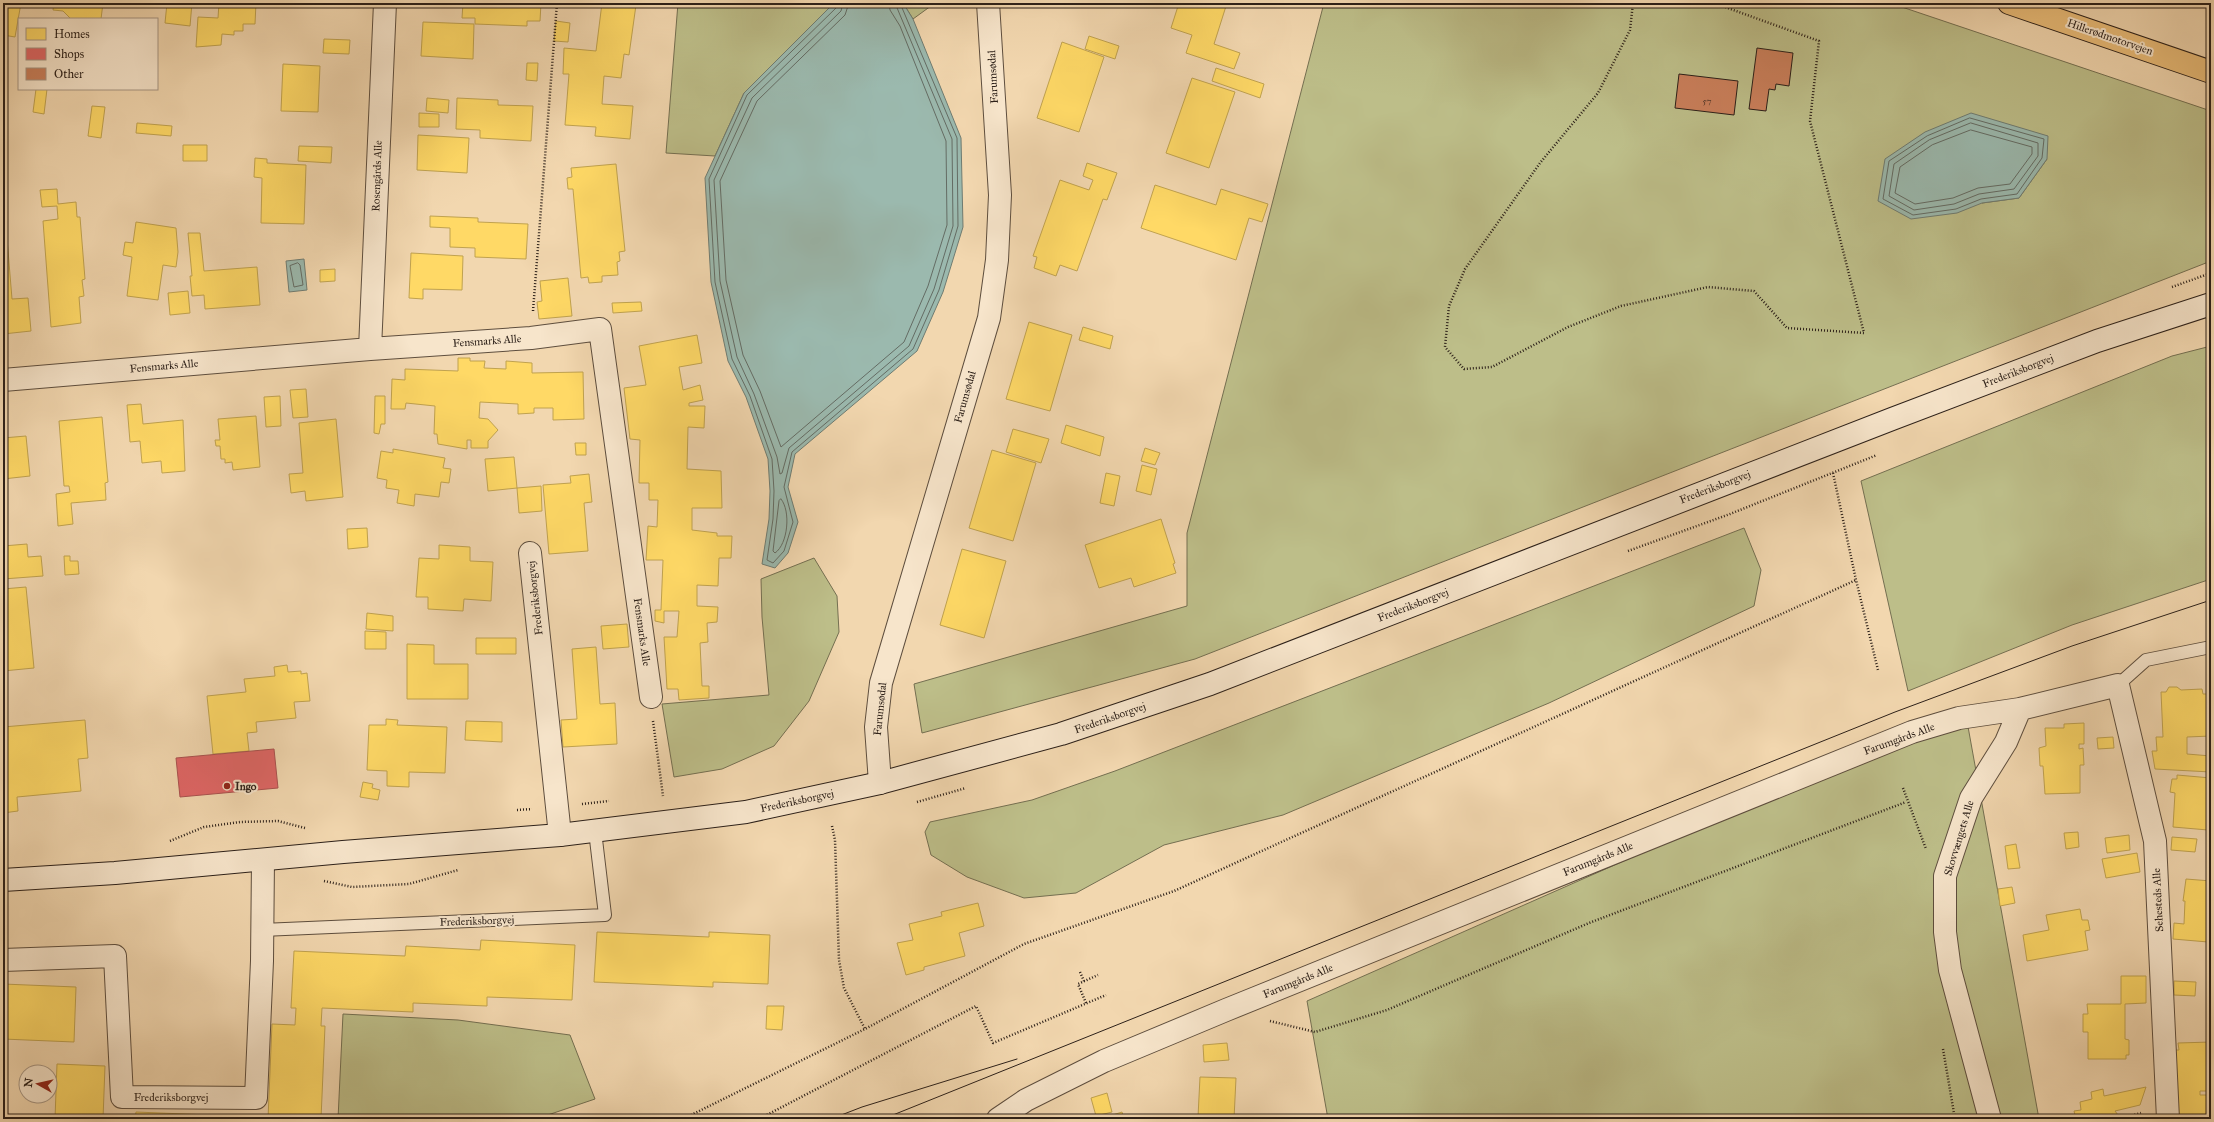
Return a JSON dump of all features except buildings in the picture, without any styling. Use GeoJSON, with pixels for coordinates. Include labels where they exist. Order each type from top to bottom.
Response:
{"type":"FeatureCollection","features":[{"type":"Feature","properties":{"kind":"highway","name":"Hillerødmotorvejen"},"geometry":{"type":"LineString","coordinates":[[2009,3],[2211,72]]}},
{"type":"Feature","properties":{"kind":"street","name":"Rosengårds Alle"},"geometry":{"type":"LineString","coordinates":[[370,349],[385,3]]}},
{"type":"Feature","properties":{"kind":"street","name":"Farumsødal"},"geometry":{"type":"LineString","coordinates":[[880,783],[876,727],[881,684],[989,318],[997,260],[1000,195],[988,3]]}},
{"type":"Feature","properties":{"kind":"street","name":"Frederiksborgvej"},"geometry":{"type":"LineString","coordinates":[[3,880],[115,873],[343,852],[560,835],[746,812],[880,783],[1061,734],[1210,684],[1827,444],[2097,341],[2211,304]]}},
{"type":"Feature","properties":{"kind":"street","name":"Fensmarks Alle"},"geometry":{"type":"LineString","coordinates":[[3,380],[370,349],[531,338],[600,329],[651,697]]}},
{"type":"Feature","properties":{"kind":"street","name":"Frederiksborgvej"},"geometry":{"type":"LineString","coordinates":[[530,553],[560,835]]}},
{"type":"Feature","properties":{"kind":"street","name":"Farumgårds Alle"},"geometry":{"type":"LineString","coordinates":[[998,1119],[1026,1100],[1104,1061],[1226,1010],[1912,732],[1960,718],[2020,708],[2118,685]]}},
{"type":"Feature","properties":{"kind":"street","name":"Sehesteds Alle"},"geometry":{"type":"LineString","coordinates":[[2118,685],[2155,841],[2168,1119]]}},
{"type":"Feature","properties":{"kind":"street","name":"Skovvængets Alle"},"geometry":{"type":"LineString","coordinates":[[1990,1119],[1950,970],[1945,932],[1945,876],[1971,798],[2006,742],[2020,708]]}},
{"type":"Feature","properties":{"kind":"street","name":"Frederiksborgvej"},"geometry":{"type":"LineString","coordinates":[[3,960],[115,956],[122,1097],[256,1098],[263,860]]}},
{"type":"Feature","properties":{"kind":"lane","name":"Farumgårds Alle"},"geometry":{"type":"LineString","coordinates":[[2118,685],[2146,660],[2211,647]]}},
{"type":"Feature","properties":{"kind":"lane","name":"Frederiksborgvej"},"geometry":{"type":"LineString","coordinates":[[262,930],[605,915],[595,831]]}},
{"type":"Feature","properties":{"kind":"path"},"geometry":{"type":"LineString","coordinates":[[531,338],[556,3]]}},
{"type":"Feature","properties":{"kind":"path"},"geometry":{"type":"LineString","coordinates":[[1633,3],[1630,30],[1598,93],[1540,163],[1465,270],[1449,306],[1445,347],[1464,369],[1492,367],[1568,327],[1621,306],[1708,287],[1754,291],[1788,328],[1864,333],[1810,121],[1819,41],[1714,3]]}},
{"type":"Feature","properties":{"kind":"path"},"geometry":{"type":"LineString","coordinates":[[2166,290],[2211,273]]}},
{"type":"Feature","properties":{"kind":"path"},"geometry":{"type":"LineString","coordinates":[[1827,444],[1856,580],[1878,670]]}},
{"type":"Feature","properties":{"kind":"path"},"geometry":{"type":"LineString","coordinates":[[683,1119],[865,1029],[1024,944],[1174,891],[1856,580]]}},
{"type":"Feature","properties":{"kind":"path"},"geometry":{"type":"LineString","coordinates":[[651,697],[666,822]]}},
{"type":"Feature","properties":{"kind":"path"},"geometry":{"type":"LineString","coordinates":[[1903,788],[1906,802],[1931,863],[1945,876]]}},
{"type":"Feature","properties":{"kind":"path"},"geometry":{"type":"LineString","coordinates":[[655,796],[670,795]]}},
{"type":"Feature","properties":{"kind":"path"},"geometry":{"type":"LineString","coordinates":[[510,811],[610,801]]}},
{"type":"Feature","properties":{"kind":"path"},"geometry":{"type":"LineString","coordinates":[[1226,1010],[1314,1032],[1380,1012],[1589,923],[1906,802]]}},
{"type":"Feature","properties":{"kind":"path"},"geometry":{"type":"LineString","coordinates":[[165,841],[204,827],[240,822],[278,820],[312,829]]}},
{"type":"Feature","properties":{"kind":"path"},"geometry":{"type":"LineString","coordinates":[[832,826],[835,840],[839,960],[842,981],[844,988],[865,1029]]}},
{"type":"Feature","properties":{"kind":"path"},"geometry":{"type":"LineString","coordinates":[[1080,972],[1084,981]]}},
{"type":"Feature","properties":{"kind":"path"},"geometry":{"type":"LineString","coordinates":[[1086,1003],[1078,984],[1098,975]]}},
{"type":"Feature","properties":{"kind":"path"},"geometry":{"type":"LineString","coordinates":[[759,1119],[976,1006],[992,1043],[1106,995]]}},
{"type":"Feature","properties":{"kind":"green space"},"geometry":{"type":"Polygon","coordinates":[[[678,3],[838,3],[830,7],[744,93],[715,156],[666,153],[678,3]]]}},
{"type":"Feature","properties":{"kind":"green space"},"geometry":{"type":"Polygon","coordinates":[[[903,3],[935,3],[913,19],[903,3]]]}},
{"type":"Feature","properties":{"kind":"green space"},"geometry":{"type":"Polygon","coordinates":[[[1324,3],[1890,3],[2211,111],[2211,261],[1195,659],[922,733],[914,684],[1187,606],[1187,533],[1324,3]],[[2047,159],[1982,203],[2019,198],[2047,159]]]}},
{"type":"Feature","properties":{"kind":"green space"},"geometry":{"type":"Polygon","coordinates":[[[2211,346],[2211,579],[2072,625],[1908,691],[1861,481],[2172,356],[2211,346]]]}},
{"type":"Feature","properties":{"kind":"green space"},"geometry":{"type":"Polygon","coordinates":[[[1744,528],[1761,570],[1754,606],[1549,703],[1283,815],[1164,845],[1076,893],[1024,898],[967,877],[931,855],[925,832],[930,822],[1032,800],[1115,771],[1744,528]]]}},
{"type":"Feature","properties":{"kind":"green space"},"geometry":{"type":"Polygon","coordinates":[[[814,558],[837,596],[839,632],[809,701],[774,746],[722,769],[674,777],[662,704],[769,695],[762,617],[761,579],[814,558]]]}},
{"type":"Feature","properties":{"kind":"green space"},"geometry":{"type":"Polygon","coordinates":[[[1965,710],[2039,1119],[1328,1119],[1307,1001],[1965,710]]]}},
{"type":"Feature","properties":{"kind":"green space"},"geometry":{"type":"Polygon","coordinates":[[[343,1014],[458,1020],[570,1035],[595,1099],[536,1119],[338,1119],[343,1014]]]}},
{"type":"Feature","properties":{"kind":"green space"},"geometry":{"type":"Polygon","coordinates":[[[4,1057],[5,1119],[3,1119],[4,1057]]]}},
{"type":"Feature","properties":{"kind":"water"},"geometry":{"type":"Polygon","coordinates":[[[838,3],[903,3],[913,19],[961,138],[963,227],[943,292],[917,351],[795,454],[788,487],[798,522],[788,553],[775,568],[762,564],[769,519],[770,491],[768,459],[746,397],[728,361],[711,282],[705,178],[744,93],[830,7],[838,3]]]}},
{"type":"Feature","properties":{"kind":"water"},"geometry":{"type":"Polygon","coordinates":[[[1971,113],[2048,136],[2047,159],[2019,198],[1982,203],[1957,213],[1911,219],[1878,201],[1885,159],[1925,132],[1971,113]]]}},
{"type":"Feature","properties":{"kind":"water"},"geometry":{"type":"Polygon","coordinates":[[[304,259],[307,290],[289,292],[286,261],[304,259]]]}},
{"type":"Feature","properties":{"kind":"tram line"},"geometry":{"type":"LineString","coordinates":[[883,1119],[1895,712],[2072,646],[2211,600]]}},
{"type":"Feature","properties":{"kind":"tram line"},"geometry":{"type":"LineString","coordinates":[[831,1119],[862,1107],[1017,1059]]}},
{"type":"Feature","properties":{"kind":"place","name":"Ingo"},"geometry":{"type":"Point","coordinates":[227,786]}}]}
